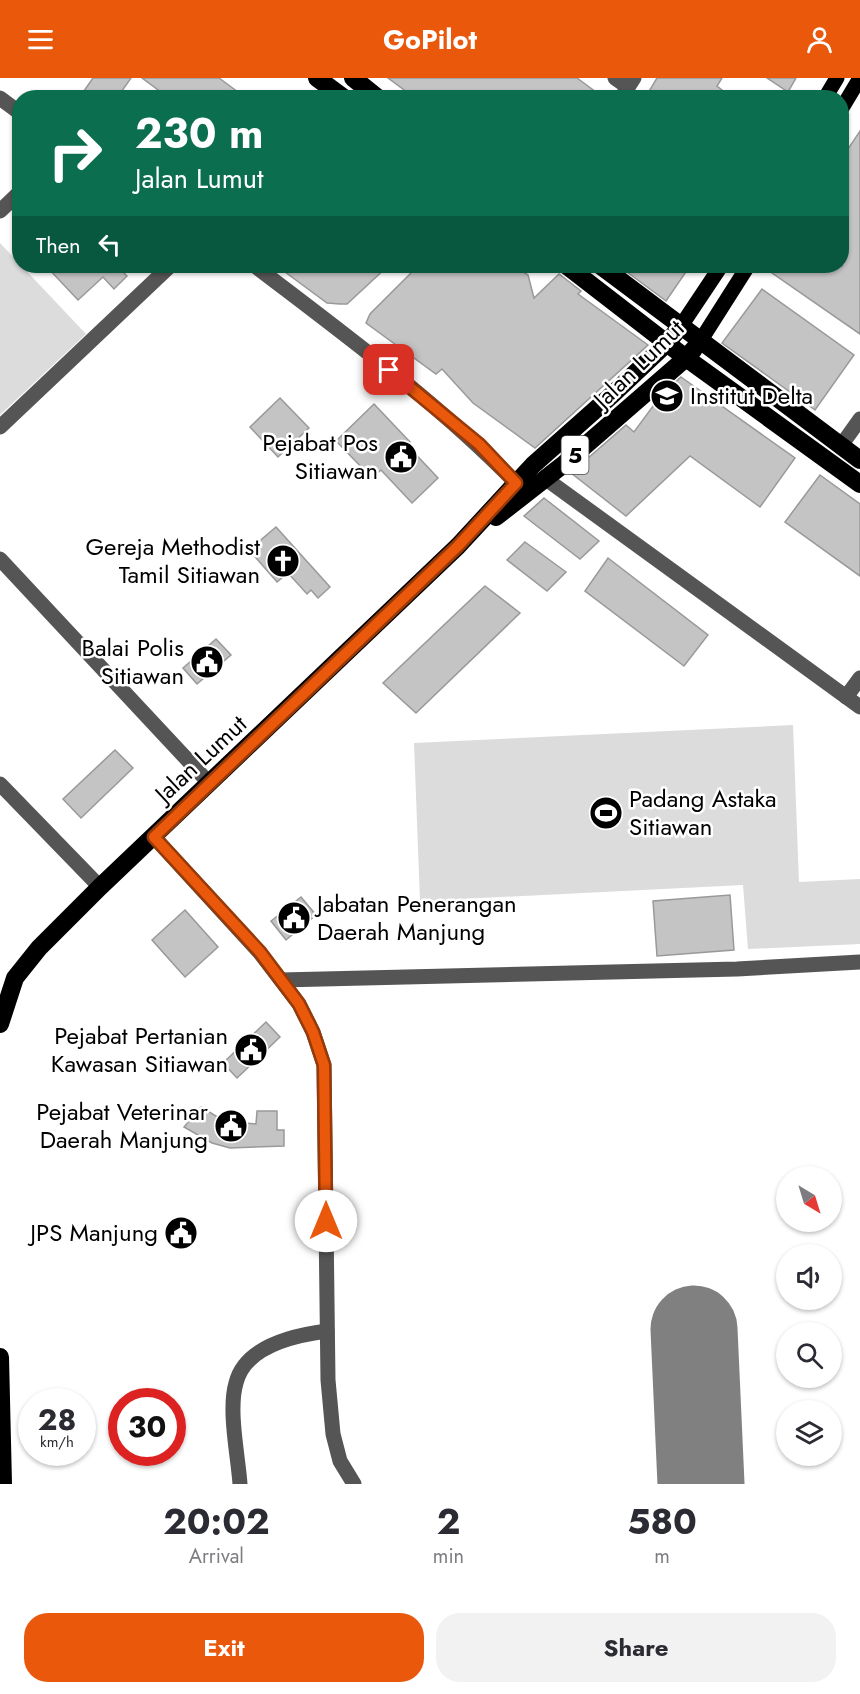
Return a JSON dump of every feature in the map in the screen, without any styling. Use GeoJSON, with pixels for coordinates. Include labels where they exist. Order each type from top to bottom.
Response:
{"type":"FeatureCollection","features":[{"type":"Feature","properties":{"kind":"highway"},"geometry":{"type":"LineString","coordinates":[[317,78],[332,90]]}},
{"type":"Feature","properties":{"kind":"highway"},"geometry":{"type":"LineString","coordinates":[[353,78],[368,90]]}},
{"type":"Feature","properties":{"kind":"highway"},"geometry":{"type":"LineString","coordinates":[[576,273],[686,358],[860,484]]}},
{"type":"Feature","properties":{"kind":"highway"},"geometry":{"type":"LineString","coordinates":[[610,273],[860,460]]}},
{"type":"Feature","properties":{"kind":"highway","name":"Jalan Lumut"},"geometry":{"type":"LineString","coordinates":[[0,1024],[15,978],[39,948],[99,887],[458,546],[516,483],[667,343],[681,326]]}},
{"type":"Feature","properties":{"kind":"highway","name":"Jalan Lumut"},"geometry":{"type":"LineString","coordinates":[[458,546],[546,479],[686,358],[701,340]]}},
{"type":"Feature","properties":{"kind":"highway"},"geometry":{"type":"LineString","coordinates":[[0,1357],[3,1484]]}},
{"type":"Feature","properties":{"kind":"main road"},"geometry":{"type":"LineString","coordinates":[[849,96],[860,78]]}},
{"type":"Feature","properties":{"kind":"main road","name":"Jalan Lumut"},"geometry":{"type":"LineString","coordinates":[[681,326],[716,273]]}},
{"type":"Feature","properties":{"kind":"main road","name":"Jalan Lumut"},"geometry":{"type":"LineString","coordinates":[[701,340],[744,273]]}},
{"type":"Feature","properties":{"kind":"street"},"geometry":{"type":"LineString","coordinates":[[0,211],[12,200]]}},
{"type":"Feature","properties":{"kind":"street"},"geometry":{"type":"LineString","coordinates":[[0,427],[163,273]]}},
{"type":"Feature","properties":{"kind":"street"},"geometry":{"type":"LineString","coordinates":[[264,273],[479,444],[516,483]]}},
{"type":"Feature","properties":{"kind":"street"},"geometry":{"type":"LineString","coordinates":[[840,447],[860,418]]}},
{"type":"Feature","properties":{"kind":"street"},"geometry":{"type":"LineString","coordinates":[[546,479],[860,707]]}},
{"type":"Feature","properties":{"kind":"street"},"geometry":{"type":"LineString","coordinates":[[0,559],[210,784]]}},
{"type":"Feature","properties":{"kind":"street"},"geometry":{"type":"LineString","coordinates":[[846,697],[860,678]]}},
{"type":"Feature","properties":{"kind":"street"},"geometry":{"type":"LineString","coordinates":[[0,784],[99,887]]}},
{"type":"Feature","properties":{"kind":"street"},"geometry":{"type":"LineString","coordinates":[[154,837],[260,952],[299,1004],[313,1032],[324,1065],[327,1331],[333,1434],[340,1461],[354,1484]]}},
{"type":"Feature","properties":{"kind":"street"},"geometry":{"type":"LineString","coordinates":[[281,980],[737,969],[860,962]]}},
{"type":"Feature","properties":{"kind":"street"},"geometry":{"type":"LineString","coordinates":[[240,1484],[234,1395],[239,1374],[266,1348],[298,1335],[327,1331]]}},
{"type":"Feature","properties":{"kind":"shaded area"},"geometry":{"type":"Polygon","coordinates":[[[0,243],[12,256],[12,273],[28,273],[86,334],[0,415],[0,243]]]}},
{"type":"Feature","properties":{"kind":"shaded area","name":"Padang Astaka Sitiawan"},"geometry":{"type":"Polygon","coordinates":[[[793,725],[799,882],[860,879],[860,944],[748,949],[743,885],[420,901],[414,743],[793,725]]]}},
{"type":"Feature","properties":{"kind":"building"},"geometry":{"type":"Polygon","coordinates":[[[93,78],[131,78],[123,90],[85,90],[93,78]]]}},
{"type":"Feature","properties":{"kind":"building"},"geometry":{"type":"Polygon","coordinates":[[[142,78],[219,78],[235,90],[158,90],[142,78]]]}},
{"type":"Feature","properties":{"kind":"building"},"geometry":{"type":"Polygon","coordinates":[[[388,78],[577,78],[593,90],[404,90],[388,78]]]}},
{"type":"Feature","properties":{"kind":"building"},"geometry":{"type":"Polygon","coordinates":[[[657,78],[722,78],[717,86],[722,90],[650,90],[657,78]]]}},
{"type":"Feature","properties":{"kind":"building"},"geometry":{"type":"Polygon","coordinates":[[[767,78],[796,78],[789,90],[785,90],[767,78]]]}},
{"type":"Feature","properties":{"kind":"building"},"geometry":{"type":"Polygon","coordinates":[[[860,131],[860,334],[772,273],[849,273],[849,148],[860,131]]]}},
{"type":"Feature","properties":{"kind":"building"},"geometry":{"type":"Polygon","coordinates":[[[53,273],[124,273],[127,276],[114,289],[103,277],[78,300],[53,273]]]}},
{"type":"Feature","properties":{"kind":"building"},"geometry":{"type":"Polygon","coordinates":[[[286,273],[380,273],[347,304],[327,303],[286,273]]]}},
{"type":"Feature","properties":{"kind":"building"},"geometry":{"type":"Polygon","coordinates":[[[411,273],[525,273],[528,275],[534,298],[559,274],[581,291],[578,294],[648,345],[535,448],[473,403],[442,369],[436,374],[366,323],[370,314],[411,273]]]}},
{"type":"Feature","properties":{"kind":"building"},"geometry":{"type":"Polygon","coordinates":[[[628,273],[685,273],[666,301],[628,273]]]}},
{"type":"Feature","properties":{"kind":"building"},"geometry":{"type":"Polygon","coordinates":[[[762,289],[854,355],[815,410],[722,343],[762,289]]]}},
{"type":"Feature","properties":{"kind":"building"},"geometry":{"type":"Polygon","coordinates":[[[681,377],[795,458],[760,507],[690,456],[626,516],[571,473],[626,425],[634,432],[662,394],[681,377]]]}},
{"type":"Feature","properties":{"kind":"building"},"geometry":{"type":"Polygon","coordinates":[[[280,398],[309,428],[278,457],[250,427],[280,398]]]}},
{"type":"Feature","properties":{"kind":"building"},"geometry":{"type":"Polygon","coordinates":[[[374,404],[410,442],[407,445],[438,478],[412,503],[381,470],[372,478],[336,441],[374,404]]]}},
{"type":"Feature","properties":{"kind":"building"},"geometry":{"type":"Polygon","coordinates":[[[820,475],[860,504],[860,576],[785,522],[820,475]]]}},
{"type":"Feature","properties":{"kind":"building"},"geometry":{"type":"Polygon","coordinates":[[[544,498],[599,541],[580,559],[524,516],[544,498]]]}},
{"type":"Feature","properties":{"kind":"building","name":"Gereja Methodist Tamil Sitiawan"},"geometry":{"type":"Polygon","coordinates":[[[276,527],[330,587],[318,598],[311,590],[307,594],[288,573],[277,582],[249,550],[276,527]]]}},
{"type":"Feature","properties":{"kind":"building"},"geometry":{"type":"Polygon","coordinates":[[[525,542],[566,572],[547,591],[507,560],[525,542]]]}},
{"type":"Feature","properties":{"kind":"building"},"geometry":{"type":"Polygon","coordinates":[[[608,558],[708,635],[684,666],[585,591],[608,558]]]}},
{"type":"Feature","properties":{"kind":"building"},"geometry":{"type":"Polygon","coordinates":[[[485,586],[520,613],[416,713],[383,683],[485,586]]]}},
{"type":"Feature","properties":{"kind":"building","name":"Balai Polis Sitiawan"},"geometry":{"type":"Polygon","coordinates":[[[216,639],[231,655],[197,684],[183,668],[216,639]]]}},
{"type":"Feature","properties":{"kind":"building"},"geometry":{"type":"Polygon","coordinates":[[[115,750],[133,768],[81,818],[63,799],[115,750]]]}},
{"type":"Feature","properties":{"kind":"building"},"geometry":{"type":"Polygon","coordinates":[[[730,895],[734,950],[657,956],[653,901],[730,895]]]}},
{"type":"Feature","properties":{"kind":"building","name":"Jabatan Penerangan Daerah Manjung"},"geometry":{"type":"Polygon","coordinates":[[[301,897],[316,915],[286,940],[271,921],[301,897]]]}},
{"type":"Feature","properties":{"kind":"building"},"geometry":{"type":"Polygon","coordinates":[[[185,910],[218,947],[185,977],[152,940],[185,910]]]}},
{"type":"Feature","properties":{"kind":"building","name":"Pejabat Pertanian Kawasan Sitiawan"},"geometry":{"type":"Polygon","coordinates":[[[266,1022],[280,1037],[237,1078],[223,1063],[266,1022]]]}},
{"type":"Feature","properties":{"kind":"building","name":"Pejabat Veterinar Daerah Manjung"},"geometry":{"type":"Polygon","coordinates":[[[201,1107],[224,1121],[256,1124],[257,1111],[277,1111],[277,1130],[284,1130],[284,1146],[230,1148],[212,1143],[184,1127],[201,1107]]]}},
{"type":"Feature","properties":{"kind":"runway"},"geometry":{"type":"LineString","coordinates":[[694,1329],[701,1484]]}},
{"type":"Feature","properties":{"kind":"place","name":"Institut Delta"},"geometry":{"type":"Point","coordinates":[667,396]}},
{"type":"Feature","properties":{"kind":"place","name":"Pejabat Pos Sitiawan"},"geometry":{"type":"Point","coordinates":[401,457]}},
{"type":"Feature","properties":{"kind":"place","name":"Gereja Methodist Tamil Sitiawan"},"geometry":{"type":"Point","coordinates":[283,561]}},
{"type":"Feature","properties":{"kind":"place","name":"Balai Polis Sitiawan"},"geometry":{"type":"Point","coordinates":[207,662]}},
{"type":"Feature","properties":{"kind":"place","name":"Padang Astaka Sitiawan"},"geometry":{"type":"Point","coordinates":[606,813]}},
{"type":"Feature","properties":{"kind":"place","name":"Jabatan Penerangan Daerah Manjung"},"geometry":{"type":"Point","coordinates":[294,918]}},
{"type":"Feature","properties":{"kind":"place","name":"Pejabat Pertanian Kawasan Sitiawan"},"geometry":{"type":"Point","coordinates":[251,1050]}},
{"type":"Feature","properties":{"kind":"place","name":"Pejabat Veterinar Daerah Manjung"},"geometry":{"type":"Point","coordinates":[231,1126]}},
{"type":"Feature","properties":{"kind":"place","name":"JPS Manjung"},"geometry":{"type":"Point","coordinates":[181,1233]}},
{"type":"Feature","properties":{"kind":"route"},"geometry":{"type":"LineString","coordinates":[[326,1221],[324,1065],[313,1032],[299,1004],[260,952],[154,837],[458,546],[516,483],[479,444],[389,370]]}}]}
